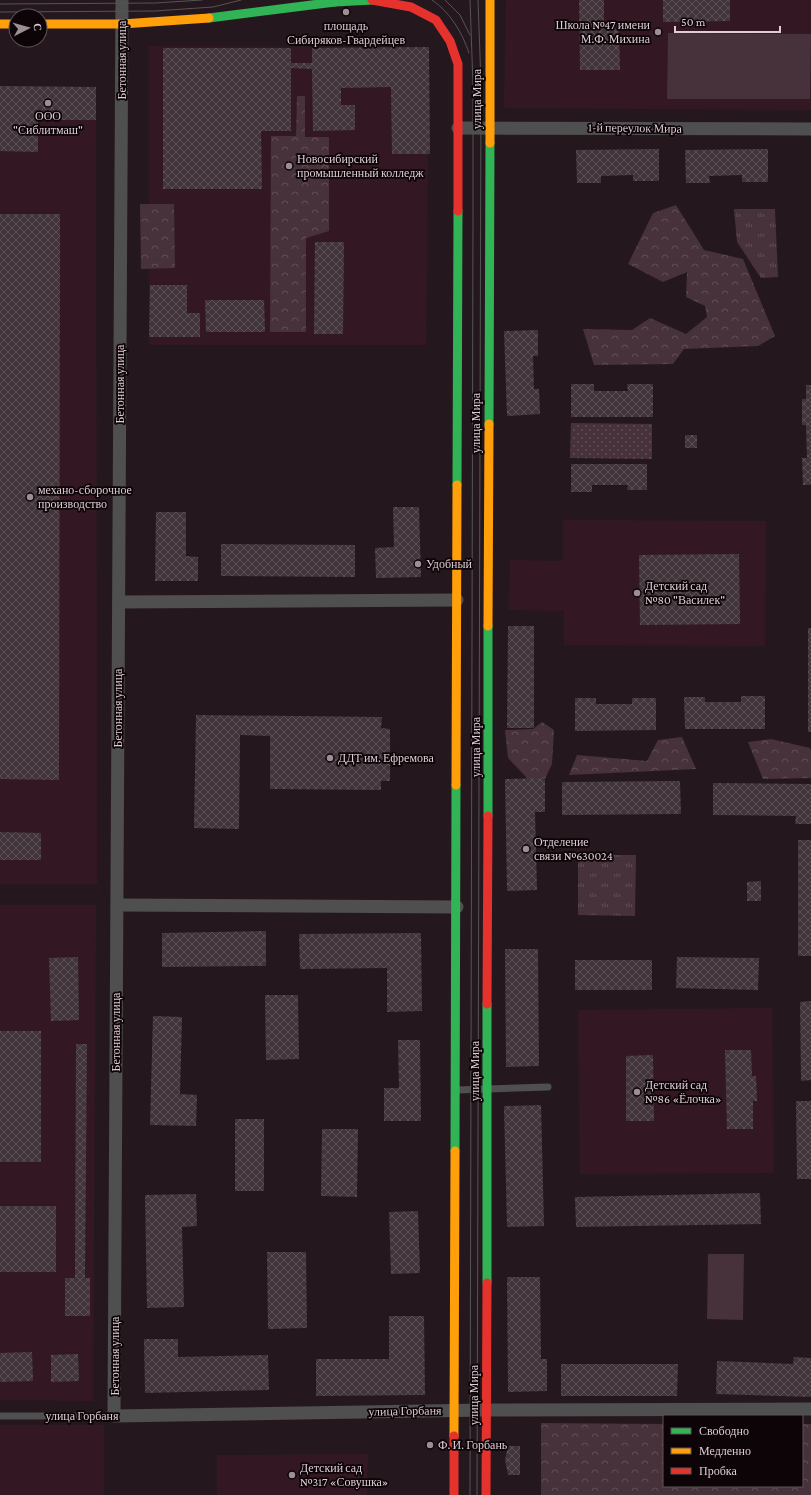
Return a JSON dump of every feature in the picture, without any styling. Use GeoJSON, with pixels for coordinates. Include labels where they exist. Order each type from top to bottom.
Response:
{"type":"FeatureCollection","features":[{"type":"Feature","properties":{"kind":"street","name":"Бетонная улица"},"geometry":{"type":"LineString","coordinates":[[114,1416],[122,0]]}},
{"type":"Feature","properties":{"kind":"street","name":"улица Мира"},"geometry":{"type":"LineString","coordinates":[[373,0],[412,7],[436,20],[450,41],[458,64],[457,907],[454,1495]]}},
{"type":"Feature","properties":{"kind":"street"},"geometry":{"type":"LineString","coordinates":[[48,24],[122,24],[213,18],[333,1],[378,0]]}},
{"type":"Feature","properties":{"kind":"street","name":"улица Мира"},"geometry":{"type":"LineString","coordinates":[[486,1495],[490,0]]}},
{"type":"Feature","properties":{"kind":"street","name":"1-й переулок Мира"},"geometry":{"type":"LineString","coordinates":[[458,128],[811,129]]}},
{"type":"Feature","properties":{"kind":"street"},"geometry":{"type":"LineString","coordinates":[[119,602],[457,600]]}},
{"type":"Feature","properties":{"kind":"street"},"geometry":{"type":"LineString","coordinates":[[117,905],[457,907]]}},
{"type":"Feature","properties":{"kind":"street","name":"улица Горбаня"},"geometry":{"type":"LineString","coordinates":[[114,1416],[454,1410],[811,1409]]}},
{"type":"Feature","properties":{"kind":"lane"},"geometry":{"type":"LineString","coordinates":[[456,1090],[548,1088]]}},
{"type":"Feature","properties":{"kind":"lane","name":"улица Горбаня"},"geometry":{"type":"LineString","coordinates":[[0,1416],[114,1416]]}},
{"type":"Feature","properties":{"kind":"shaded area","name":"Школа №47 имени М.Ф. Михина"},"geometry":{"type":"Polygon","coordinates":[[[506,0],[811,0],[811,110],[504,108],[506,0]]]}},
{"type":"Feature","properties":{"kind":"shaded area","name":"Новосибирский промышленный колледж"},"geometry":{"type":"Polygon","coordinates":[[[149,46],[429,47],[426,345],[149,345],[149,46]]]}},
{"type":"Feature","properties":{"kind":"shaded area","name":"ООО \"Сиблитмаш\""},"geometry":{"type":"Polygon","coordinates":[[[0,86],[96,87],[97,884],[0,884],[0,86]]]}},
{"type":"Feature","properties":{"kind":"shaded area","name":"Детский сад №80 \"Василек\""},"geometry":{"type":"Polygon","coordinates":[[[563,520],[766,521],[765,646],[564,645],[564,611],[509,610],[510,560],[563,561],[563,520]]]}},
{"type":"Feature","properties":{"kind":"shaded area"},"geometry":{"type":"Polygon","coordinates":[[[0,905],[96,905],[93,1401],[0,1400],[0,905]]]}},
{"type":"Feature","properties":{"kind":"shaded area"},"geometry":{"type":"Polygon","coordinates":[[[772,1008],[774,1173],[580,1174],[578,1010],[772,1008]]]}},
{"type":"Feature","properties":{"kind":"shaded area"},"geometry":{"type":"Polygon","coordinates":[[[0,1425],[104,1425],[104,1495],[0,1495],[0,1425]]]}},
{"type":"Feature","properties":{"kind":"shaded area","name":"Детский сад №317 «Совушка»"},"geometry":{"type":"Polygon","coordinates":[[[368,1454],[367,1495],[217,1495],[217,1455],[368,1454]]]}},
{"type":"Feature","properties":{"kind":"green space"},"geometry":{"type":"Polygon","coordinates":[[[668,33],[811,34],[810,99],[667,99],[668,33]]]}},
{"type":"Feature","properties":{"kind":"green space"},"geometry":{"type":"Polygon","coordinates":[[[297,96],[305,96],[305,137],[329,137],[329,231],[306,238],[306,332],[270,332],[271,136],[296,136],[297,96]]]}},
{"type":"Feature","properties":{"kind":"green space"},"geometry":{"type":"Polygon","coordinates":[[[140,204],[174,204],[175,268],[141,269],[140,204]]]}},
{"type":"Feature","properties":{"kind":"green space"},"geometry":{"type":"Polygon","coordinates":[[[676,205],[704,250],[743,259],[775,336],[758,346],[684,349],[673,364],[594,365],[583,329],[632,330],[650,318],[686,334],[707,317],[705,306],[686,297],[687,272],[663,282],[628,264],[653,213],[676,205]]]}},
{"type":"Feature","properties":{"kind":"green space"},"geometry":{"type":"Polygon","coordinates":[[[734,209],[775,209],[778,277],[761,278],[737,242],[734,209]]]}},
{"type":"Feature","properties":{"kind":"green space"},"geometry":{"type":"Polygon","coordinates":[[[571,423],[652,424],[652,459],[570,458],[571,423]]]}},
{"type":"Feature","properties":{"kind":"green space"},"geometry":{"type":"Polygon","coordinates":[[[542,722],[554,730],[552,764],[545,779],[528,779],[508,758],[505,730],[533,729],[542,722]]]}},
{"type":"Feature","properties":{"kind":"green space"},"geometry":{"type":"Polygon","coordinates":[[[682,737],[696,769],[569,775],[577,755],[647,761],[658,740],[682,737]]]}},
{"type":"Feature","properties":{"kind":"green space"},"geometry":{"type":"Polygon","coordinates":[[[771,739],[810,748],[811,778],[763,779],[748,742],[771,739]]]}},
{"type":"Feature","properties":{"kind":"green space"},"geometry":{"type":"Polygon","coordinates":[[[578,855],[636,855],[635,916],[578,915],[578,855]]]}},
{"type":"Feature","properties":{"kind":"green space"},"geometry":{"type":"Polygon","coordinates":[[[708,1254],[744,1254],[743,1320],[707,1319],[708,1254]]]}},
{"type":"Feature","properties":{"kind":"green space"},"geometry":{"type":"Polygon","coordinates":[[[541,1423],[663,1424],[663,1487],[803,1487],[803,1424],[811,1424],[811,1495],[541,1495],[541,1423]]]}},
{"type":"Feature","properties":{"kind":"building"},"geometry":{"type":"Polygon","coordinates":[[[579,0],[604,0],[604,29],[619,28],[620,70],[580,70],[579,0]]]}},
{"type":"Feature","properties":{"kind":"building"},"geometry":{"type":"Polygon","coordinates":[[[663,0],[730,0],[730,21],[663,22],[663,0]]]}},
{"type":"Feature","properties":{"kind":"building"},"geometry":{"type":"Polygon","coordinates":[[[429,47],[430,154],[392,154],[391,87],[341,88],[341,105],[355,105],[355,130],[313,131],[312,69],[291,68],[291,131],[261,131],[262,189],[163,189],[163,48],[291,48],[291,63],[312,63],[312,48],[429,47]]]}},
{"type":"Feature","properties":{"kind":"building","name":"ООО \"Сиблитмаш\""},"geometry":{"type":"Polygon","coordinates":[[[0,86],[96,87],[96,120],[38,120],[38,152],[0,151],[0,86]]]}},
{"type":"Feature","properties":{"kind":"building"},"geometry":{"type":"Polygon","coordinates":[[[659,149],[659,181],[633,181],[633,175],[601,176],[601,183],[577,183],[576,150],[659,149]]]}},
{"type":"Feature","properties":{"kind":"building"},"geometry":{"type":"Polygon","coordinates":[[[768,149],[768,182],[742,182],[742,175],[709,176],[710,183],[686,183],[685,150],[768,149]]]}},
{"type":"Feature","properties":{"kind":"building","name":"механо-сборочное производство"},"geometry":{"type":"Polygon","coordinates":[[[0,214],[60,214],[59,780],[0,779],[0,214]]]}},
{"type":"Feature","properties":{"kind":"building"},"geometry":{"type":"Polygon","coordinates":[[[315,242],[344,242],[343,334],[314,334],[315,242]]]}},
{"type":"Feature","properties":{"kind":"building"},"geometry":{"type":"Polygon","coordinates":[[[150,285],[187,285],[187,313],[200,313],[200,337],[149,337],[150,285]]]}},
{"type":"Feature","properties":{"kind":"building"},"geometry":{"type":"Polygon","coordinates":[[[205,300],[264,300],[265,332],[206,332],[205,300]]]}},
{"type":"Feature","properties":{"kind":"building"},"geometry":{"type":"Polygon","coordinates":[[[538,330],[538,356],[533,356],[534,389],[539,389],[540,414],[507,416],[504,331],[538,330]]]}},
{"type":"Feature","properties":{"kind":"building"},"geometry":{"type":"Polygon","coordinates":[[[571,384],[594,384],[594,391],[628,391],[627,384],[653,384],[653,417],[571,417],[571,384]]]}},
{"type":"Feature","properties":{"kind":"building"},"geometry":{"type":"Polygon","coordinates":[[[806,385],[811,385],[811,485],[803,485],[802,458],[807,458],[806,425],[802,425],[802,399],[806,399],[806,385]]]}},
{"type":"Feature","properties":{"kind":"building"},"geometry":{"type":"Polygon","coordinates":[[[685,435],[697,435],[697,448],[685,448],[685,435]]]}},
{"type":"Feature","properties":{"kind":"building"},"geometry":{"type":"Polygon","coordinates":[[[571,464],[647,464],[647,490],[627,490],[628,485],[592,485],[592,492],[571,492],[571,464]]]}},
{"type":"Feature","properties":{"kind":"building"},"geometry":{"type":"Polygon","coordinates":[[[393,507],[419,507],[421,577],[376,578],[375,548],[394,547],[393,507]]]}},
{"type":"Feature","properties":{"kind":"building"},"geometry":{"type":"Polygon","coordinates":[[[156,512],[186,512],[186,556],[198,557],[198,581],[155,581],[156,512]]]}},
{"type":"Feature","properties":{"kind":"building"},"geometry":{"type":"Polygon","coordinates":[[[221,544],[355,545],[355,577],[221,576],[221,544]]]}},
{"type":"Feature","properties":{"kind":"building"},"geometry":{"type":"Polygon","coordinates":[[[739,554],[740,624],[640,625],[639,555],[739,554]]]}},
{"type":"Feature","properties":{"kind":"building"},"geometry":{"type":"Polygon","coordinates":[[[508,626],[534,626],[534,728],[507,728],[508,626]]]}},
{"type":"Feature","properties":{"kind":"building"},"geometry":{"type":"Polygon","coordinates":[[[808,628],[811,628],[811,732],[808,732],[808,628]]]}},
{"type":"Feature","properties":{"kind":"building"},"geometry":{"type":"Polygon","coordinates":[[[741,696],[765,696],[765,729],[685,729],[684,697],[705,697],[705,702],[741,702],[741,696]]]}},
{"type":"Feature","properties":{"kind":"building"},"geometry":{"type":"Polygon","coordinates":[[[575,698],[596,698],[596,704],[632,704],[632,698],[656,698],[656,730],[575,731],[575,698]]]}},
{"type":"Feature","properties":{"kind":"building","name":"ДДТ им. Ефремова"},"geometry":{"type":"Polygon","coordinates":[[[196,715],[382,717],[381,728],[390,729],[390,781],[381,781],[381,790],[270,789],[270,736],[240,735],[239,829],[194,828],[196,715]]]}},
{"type":"Feature","properties":{"kind":"building"},"geometry":{"type":"Polygon","coordinates":[[[545,778],[545,812],[535,812],[537,890],[507,891],[505,779],[545,778]]]}},
{"type":"Feature","properties":{"kind":"building"},"geometry":{"type":"Polygon","coordinates":[[[680,781],[681,814],[562,815],[562,782],[680,781]]]}},
{"type":"Feature","properties":{"kind":"building"},"geometry":{"type":"Polygon","coordinates":[[[713,783],[811,784],[811,824],[795,824],[796,816],[713,815],[713,783]]]}},
{"type":"Feature","properties":{"kind":"building"},"geometry":{"type":"Polygon","coordinates":[[[0,832],[41,833],[41,860],[0,860],[0,832]]]}},
{"type":"Feature","properties":{"kind":"building"},"geometry":{"type":"Polygon","coordinates":[[[798,840],[811,840],[811,956],[798,956],[798,840]]]}},
{"type":"Feature","properties":{"kind":"building"},"geometry":{"type":"Polygon","coordinates":[[[761,881],[761,901],[747,901],[747,882],[761,881]]]}},
{"type":"Feature","properties":{"kind":"building"},"geometry":{"type":"Polygon","coordinates":[[[266,931],[266,966],[162,967],[162,933],[266,931]]]}},
{"type":"Feature","properties":{"kind":"building"},"geometry":{"type":"Polygon","coordinates":[[[421,933],[422,1011],[387,1012],[387,968],[300,969],[299,934],[421,933]]]}},
{"type":"Feature","properties":{"kind":"building"},"geometry":{"type":"Polygon","coordinates":[[[505,949],[538,949],[539,1066],[506,1067],[505,949]]]}},
{"type":"Feature","properties":{"kind":"building"},"geometry":{"type":"Polygon","coordinates":[[[78,957],[79,1020],[51,1021],[49,958],[78,957]]]}},
{"type":"Feature","properties":{"kind":"building"},"geometry":{"type":"Polygon","coordinates":[[[677,957],[759,958],[758,990],[676,988],[677,957]]]}},
{"type":"Feature","properties":{"kind":"building"},"geometry":{"type":"Polygon","coordinates":[[[575,960],[652,960],[652,990],[575,990],[575,960]]]}},
{"type":"Feature","properties":{"kind":"building"},"geometry":{"type":"Polygon","coordinates":[[[265,995],[298,995],[299,1059],[266,1060],[265,995]]]}},
{"type":"Feature","properties":{"kind":"building"},"geometry":{"type":"Polygon","coordinates":[[[811,1001],[811,1080],[801,1081],[800,1002],[811,1001]]]}},
{"type":"Feature","properties":{"kind":"building"},"geometry":{"type":"Polygon","coordinates":[[[153,1016],[182,1017],[180,1094],[197,1095],[196,1126],[150,1125],[153,1016]]]}},
{"type":"Feature","properties":{"kind":"building"},"geometry":{"type":"Polygon","coordinates":[[[0,1031],[41,1031],[41,1162],[0,1162],[0,1031]]]}},
{"type":"Feature","properties":{"kind":"building"},"geometry":{"type":"Polygon","coordinates":[[[398,1040],[420,1040],[421,1121],[384,1121],[384,1088],[399,1088],[398,1040]]]}},
{"type":"Feature","properties":{"kind":"building"},"geometry":{"type":"Polygon","coordinates":[[[76,1044],[87,1044],[85,1278],[90,1278],[90,1316],[65,1316],[65,1278],[75,1278],[76,1044]]]}},
{"type":"Feature","properties":{"kind":"building"},"geometry":{"type":"Polygon","coordinates":[[[725,1050],[751,1050],[752,1076],[756,1076],[757,1101],[753,1101],[753,1129],[727,1129],[725,1050]]]}},
{"type":"Feature","properties":{"kind":"building"},"geometry":{"type":"Polygon","coordinates":[[[653,1055],[654,1121],[626,1121],[626,1056],[653,1055]]]}},
{"type":"Feature","properties":{"kind":"building"},"geometry":{"type":"Polygon","coordinates":[[[796,1101],[811,1101],[811,1179],[797,1179],[796,1101]]]}},
{"type":"Feature","properties":{"kind":"building"},"geometry":{"type":"Polygon","coordinates":[[[541,1105],[544,1226],[507,1227],[504,1106],[541,1105]]]}},
{"type":"Feature","properties":{"kind":"building"},"geometry":{"type":"Polygon","coordinates":[[[235,1119],[264,1119],[264,1191],[235,1191],[235,1119]]]}},
{"type":"Feature","properties":{"kind":"building"},"geometry":{"type":"Polygon","coordinates":[[[322,1129],[358,1129],[357,1197],[321,1196],[322,1129]]]}},
{"type":"Feature","properties":{"kind":"building"},"geometry":{"type":"Polygon","coordinates":[[[760,1193],[761,1224],[576,1227],[575,1197],[760,1193]]]}},
{"type":"Feature","properties":{"kind":"building"},"geometry":{"type":"Polygon","coordinates":[[[196,1194],[197,1226],[182,1227],[184,1307],[147,1308],[145,1195],[196,1194]]]}},
{"type":"Feature","properties":{"kind":"building"},"geometry":{"type":"Polygon","coordinates":[[[0,1206],[56,1206],[56,1272],[0,1272],[0,1206]]]}},
{"type":"Feature","properties":{"kind":"building"},"geometry":{"type":"Polygon","coordinates":[[[418,1211],[420,1273],[391,1274],[389,1212],[418,1211]]]}},
{"type":"Feature","properties":{"kind":"building"},"geometry":{"type":"Polygon","coordinates":[[[267,1252],[306,1252],[307,1328],[268,1329],[267,1252]]]}},
{"type":"Feature","properties":{"kind":"building"},"geometry":{"type":"Polygon","coordinates":[[[507,1277],[540,1277],[541,1359],[547,1359],[547,1391],[508,1392],[507,1277]]]}},
{"type":"Feature","properties":{"kind":"building"},"geometry":{"type":"Polygon","coordinates":[[[389,1316],[424,1316],[425,1395],[316,1396],[316,1359],[389,1359],[389,1316]]]}},
{"type":"Feature","properties":{"kind":"building"},"geometry":{"type":"Polygon","coordinates":[[[144,1339],[178,1339],[178,1357],[268,1355],[269,1390],[145,1393],[144,1339]]]}},
{"type":"Feature","properties":{"kind":"building"},"geometry":{"type":"Polygon","coordinates":[[[32,1352],[33,1381],[0,1382],[0,1353],[32,1352]]]}},
{"type":"Feature","properties":{"kind":"building"},"geometry":{"type":"Polygon","coordinates":[[[78,1354],[79,1381],[51,1382],[51,1355],[78,1354]]]}},
{"type":"Feature","properties":{"kind":"building"},"geometry":{"type":"Polygon","coordinates":[[[794,1357],[811,1358],[811,1397],[716,1394],[717,1361],[793,1364],[794,1357]]]}},
{"type":"Feature","properties":{"kind":"building"},"geometry":{"type":"Polygon","coordinates":[[[561,1364],[678,1364],[677,1396],[561,1396],[561,1364]]]}},
{"type":"Feature","properties":{"kind":"building"},"geometry":{"type":"Polygon","coordinates":[[[508,1446],[520,1446],[520,1475],[508,1475],[505,1460],[508,1446]]]}},
{"type":"Feature","properties":{"kind":"tram line"},"geometry":{"type":"LineString","coordinates":[[0,4],[155,3],[202,0]]}},
{"type":"Feature","properties":{"kind":"tram line"},"geometry":{"type":"LineString","coordinates":[[0,12],[155,11],[213,7],[241,0]]}},
{"type":"Feature","properties":{"kind":"tram line"},"geometry":{"type":"LineString","coordinates":[[432,0],[444,10],[455,23],[469,53]]}},
{"type":"Feature","properties":{"kind":"tram line"},"geometry":{"type":"LineString","coordinates":[[445,0],[460,15],[470,35]]}},
{"type":"Feature","properties":{"kind":"tram line"},"geometry":{"type":"LineString","coordinates":[[470,0],[473,85],[473,211],[470,1495]]}},
{"type":"Feature","properties":{"kind":"tram line"},"geometry":{"type":"LineString","coordinates":[[477,1495],[481,84],[478,0]]}},
{"type":"Feature","properties":{"kind":"traffic: fast"},"geometry":{"type":"LineString","coordinates":[[330,0],[335,2],[373,0]]}},
{"type":"Feature","properties":{"kind":"traffic: fast"},"geometry":{"type":"LineString","coordinates":[[209,18],[335,2]]}},
{"type":"Feature","properties":{"kind":"traffic: fast"},"geometry":{"type":"LineString","coordinates":[[489,424],[490,143]]}},
{"type":"Feature","properties":{"kind":"traffic: fast"},"geometry":{"type":"LineString","coordinates":[[457,485],[458,211]]}},
{"type":"Feature","properties":{"kind":"traffic: fast"},"geometry":{"type":"LineString","coordinates":[[488,626],[488,816]]}},
{"type":"Feature","properties":{"kind":"traffic: fast"},"geometry":{"type":"LineString","coordinates":[[455,1151],[456,785]]}},
{"type":"Feature","properties":{"kind":"traffic: fast"},"geometry":{"type":"LineString","coordinates":[[487,1004],[487,1283]]}},
{"type":"Feature","properties":{"kind":"traffic: slow"},"geometry":{"type":"LineString","coordinates":[[490,0],[490,143]]}},
{"type":"Feature","properties":{"kind":"traffic: slow"},"geometry":{"type":"LineString","coordinates":[[48,24],[122,24],[209,18]]}},
{"type":"Feature","properties":{"kind":"traffic: slow"},"geometry":{"type":"LineString","coordinates":[[0,24],[8,24]]}},
{"type":"Feature","properties":{"kind":"traffic: slow"},"geometry":{"type":"LineString","coordinates":[[488,626],[489,424]]}},
{"type":"Feature","properties":{"kind":"traffic: slow"},"geometry":{"type":"LineString","coordinates":[[456,785],[457,485]]}},
{"type":"Feature","properties":{"kind":"traffic: slow"},"geometry":{"type":"LineString","coordinates":[[454,1436],[455,1151]]}},
{"type":"Feature","properties":{"kind":"traffic: jam"},"geometry":{"type":"LineString","coordinates":[[372,0],[411,7],[436,20],[450,41],[458,64],[458,211]]}},
{"type":"Feature","properties":{"kind":"traffic: jam"},"geometry":{"type":"LineString","coordinates":[[487,1004],[488,816]]}},
{"type":"Feature","properties":{"kind":"traffic: jam"},"geometry":{"type":"LineString","coordinates":[[486,1495],[487,1283]]}},
{"type":"Feature","properties":{"kind":"traffic: jam"},"geometry":{"type":"LineString","coordinates":[[454,1436],[454,1495]]}},
{"type":"Feature","properties":{"kind":"place","name":"площадь Сибиряков-Гвардейцев"},"geometry":{"type":"Point","coordinates":[346,12]}},
{"type":"Feature","properties":{"kind":"place","name":"Школа №47 имени М.Ф. Михина"},"geometry":{"type":"Point","coordinates":[658,32]}},
{"type":"Feature","properties":{"kind":"place","name":"ООО \"Сиблитмаш\""},"geometry":{"type":"Point","coordinates":[48,103]}},
{"type":"Feature","properties":{"kind":"place","name":"Новосибирский промышленный колледж"},"geometry":{"type":"Point","coordinates":[289,166]}},
{"type":"Feature","properties":{"kind":"place","name":"механо-сборочное производство"},"geometry":{"type":"Point","coordinates":[30,497]}},
{"type":"Feature","properties":{"kind":"place","name":"Удобный"},"geometry":{"type":"Point","coordinates":[418,564]}},
{"type":"Feature","properties":{"kind":"place","name":"Детский сад №80 \"Василек\""},"geometry":{"type":"Point","coordinates":[637,593]}},
{"type":"Feature","properties":{"kind":"place","name":"ДДТ им. Ефремова"},"geometry":{"type":"Point","coordinates":[330,758]}},
{"type":"Feature","properties":{"kind":"place","name":"Отделение связи №630024"},"geometry":{"type":"Point","coordinates":[526,849]}},
{"type":"Feature","properties":{"kind":"place","name":"Детский сад №86 «Ёлочка»"},"geometry":{"type":"Point","coordinates":[637,1092]}},
{"type":"Feature","properties":{"kind":"place","name":"Ф. И. Горбань"},"geometry":{"type":"Point","coordinates":[430,1445]}},
{"type":"Feature","properties":{"kind":"place","name":"Детский сад №317 «Совушка»"},"geometry":{"type":"Point","coordinates":[292,1475]}}]}
